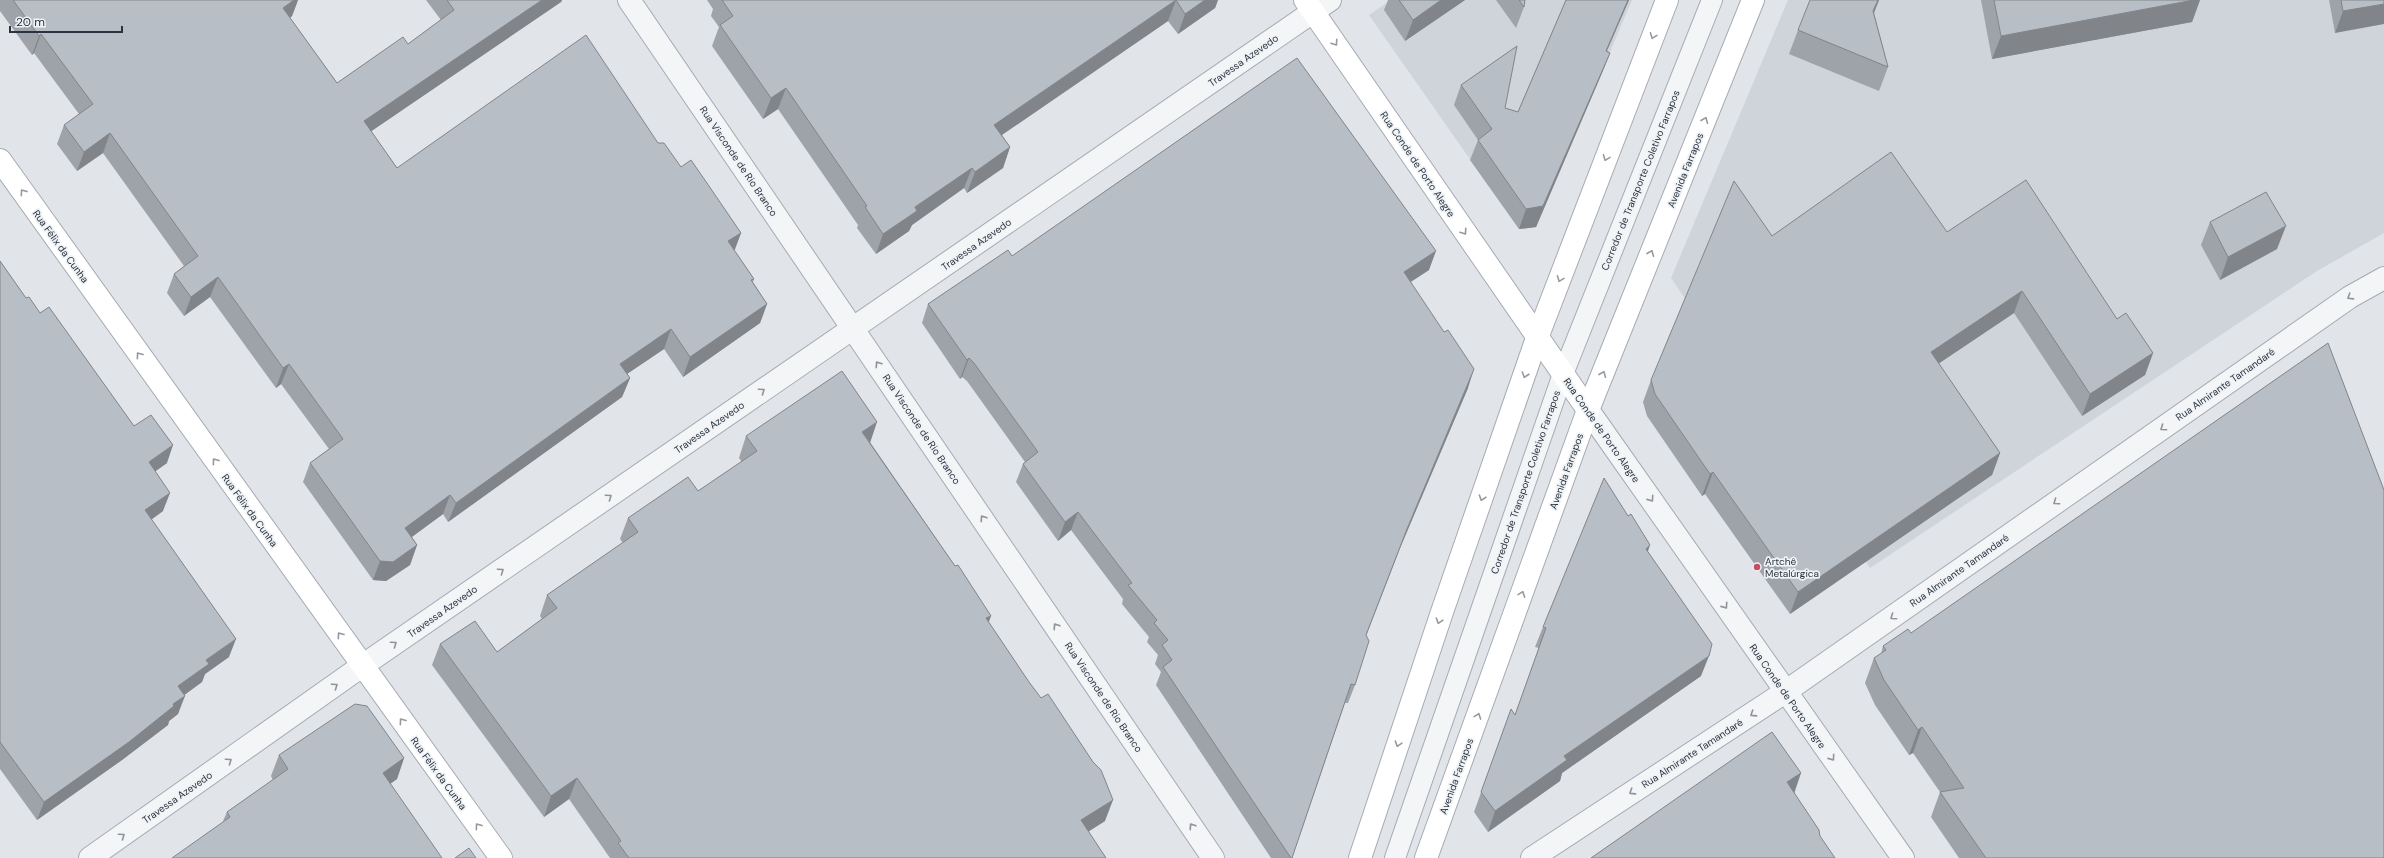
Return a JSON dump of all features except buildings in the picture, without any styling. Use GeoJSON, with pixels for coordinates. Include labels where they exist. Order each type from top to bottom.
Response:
{"type":"FeatureCollection","features":[{"type":"Feature","properties":{"kind":"main road"},"geometry":{"type":"LineString","coordinates":[[1360,858],[1442,612],[1537,338],[1667,0]]}},
{"type":"Feature","properties":{"kind":"main road","name":"Avenida Farrapos"},"geometry":{"type":"LineString","coordinates":[[1426,858],[1588,410],[1753,0]]}},
{"type":"Feature","properties":{"kind":"main road","name":"Rua Conde de Porto Alegre"},"geometry":{"type":"LineString","coordinates":[[1316,4],[1537,338],[1588,410]]}},
{"type":"Feature","properties":{"kind":"main road","name":"Rua Félix da Cunha"},"geometry":{"type":"LineString","coordinates":[[0,160],[501,858]]}},
{"type":"Feature","properties":{"kind":"street","name":"Rua Visconde de Rio Branco"},"geometry":{"type":"LineString","coordinates":[[629,0],[1214,858]]}},
{"type":"Feature","properties":{"kind":"street","name":"Travessa Azevedo"},"geometry":{"type":"LineString","coordinates":[[90,858],[362,666],[853,328],[1316,4]]}},
{"type":"Feature","properties":{"kind":"street","name":"Rua Almirante Tamandaré"},"geometry":{"type":"LineString","coordinates":[[1532,858],[1785,692],[2350,297],[2384,278]]}},
{"type":"Feature","properties":{"kind":"street","name":"Rua Conde de Porto Alegre"},"geometry":{"type":"LineString","coordinates":[[1588,410],[1903,858]]}},
{"type":"Feature","properties":{"kind":"lane","name":"Corredor de Transporte Coletivo Farrapos"},"geometry":{"type":"LineString","coordinates":[[1395,858],[1563,374],[1712,0]]}},
{"type":"Feature","properties":{"kind":"shaded area"},"geometry":{"type":"Polygon","coordinates":[[[1391,0],[1632,0],[1536,227],[1519,229],[1369,15],[1391,0]]]}},
{"type":"Feature","properties":{"kind":"shaded area"},"geometry":{"type":"Polygon","coordinates":[[[1788,0],[2384,0],[2384,233],[2317,271],[1870,568],[1671,278],[1788,0]]]}},
{"type":"Feature","properties":{"kind":"place","name":"Artchê Metalúrgica"},"geometry":{"type":"Point","coordinates":[1757,567]}}]}
